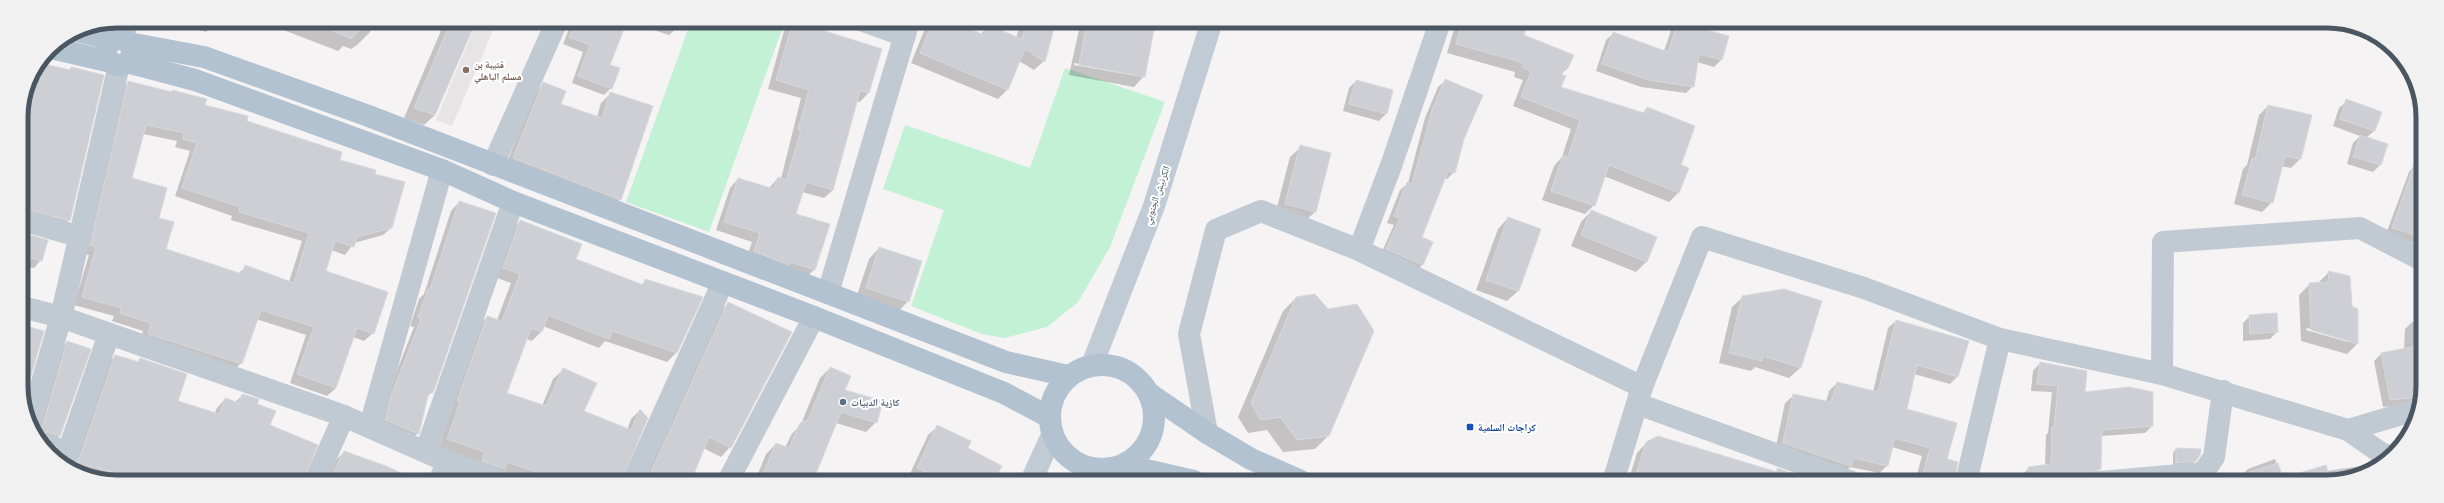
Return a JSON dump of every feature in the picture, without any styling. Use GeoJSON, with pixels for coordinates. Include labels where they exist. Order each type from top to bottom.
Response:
{"type":"FeatureCollection","features":[{"type":"Feature","properties":{"kind":"main road","name":"الكرنيش الجنوبي"},"geometry":{"type":"LineString","coordinates":[[1092,365],[1154,206],[1210,28]]}},
{"type":"Feature","properties":{"kind":"main road"},"geometry":{"type":"LineString","coordinates":[[86,34],[121,47],[195,80],[442,170],[513,202],[814,317],[1004,393],[1051,426],[1061,451],[1075,463],[1091,469],[1108,470],[1124,466],[1138,456],[1150,438],[1154,427],[1155,410],[1150,394]]}},
{"type":"Feature","properties":{"kind":"main road"},"geometry":{"type":"LineString","coordinates":[[61,48],[121,47],[204,57],[366,115],[1006,362],[1068,376]]}},
{"type":"Feature","properties":{"kind":"main road"},"geometry":{"type":"LineString","coordinates":[[1033,475],[1051,426],[1052,400],[1068,376],[1092,365],[1110,364],[1127,370],[1140,381],[1150,394],[1207,433],[1251,459],[1286,475]]}},
{"type":"Feature","properties":{"kind":"main road"},"geometry":{"type":"LineString","coordinates":[[1124,466],[1165,475]]}},
{"type":"Feature","properties":{"kind":"street"},"geometry":{"type":"LineString","coordinates":[[493,165],[554,28]]}},
{"type":"Feature","properties":{"kind":"street"},"geometry":{"type":"LineString","coordinates":[[1359,250],[1392,163],[1438,28]]}},
{"type":"Feature","properties":{"kind":"street"},"geometry":{"type":"LineString","coordinates":[[828,293],[907,29]]}},
{"type":"Feature","properties":{"kind":"street"},"geometry":{"type":"LineString","coordinates":[[33,414],[61,318],[121,47]]}},
{"type":"Feature","properties":{"kind":"street"},"geometry":{"type":"LineString","coordinates":[[370,426],[442,170]]}},
{"type":"Feature","properties":{"kind":"street"},"geometry":{"type":"LineString","coordinates":[[426,451],[513,202]]}},
{"type":"Feature","properties":{"kind":"street"},"geometry":{"type":"LineString","coordinates":[[1207,433],[1189,334],[1216,230],[1261,211],[1359,250],[1640,395],[1835,475]]}},
{"type":"Feature","properties":{"kind":"street"},"geometry":{"type":"LineString","coordinates":[[28,222],[80,236]]}},
{"type":"Feature","properties":{"kind":"street"},"geometry":{"type":"LineString","coordinates":[[2162,374],[2163,242],[2360,228],[2416,257]]}},
{"type":"Feature","properties":{"kind":"street"},"geometry":{"type":"LineString","coordinates":[[1614,475],[1640,395],[1702,237],[1864,288],[2000,339],[2162,374],[2223,391],[2348,430],[2384,454]]}},
{"type":"Feature","properties":{"kind":"street"},"geometry":{"type":"LineString","coordinates":[[636,475],[723,282]]}},
{"type":"Feature","properties":{"kind":"street"},"geometry":{"type":"LineString","coordinates":[[28,309],[109,334],[344,416],[426,451],[444,472],[463,475]]}},
{"type":"Feature","properties":{"kind":"street"},"geometry":{"type":"LineString","coordinates":[[731,475],[814,317]]}},
{"type":"Feature","properties":{"kind":"street"},"geometry":{"type":"LineString","coordinates":[[52,447],[68,452],[109,334]]}},
{"type":"Feature","properties":{"kind":"street"},"geometry":{"type":"LineString","coordinates":[[1968,475],[2000,339]]}},
{"type":"Feature","properties":{"kind":"street"},"geometry":{"type":"LineString","coordinates":[[2204,475],[2214,457],[2223,391]]}},
{"type":"Feature","properties":{"kind":"street"},"geometry":{"type":"LineString","coordinates":[[2348,430],[2412,411]]}},
{"type":"Feature","properties":{"kind":"street"},"geometry":{"type":"LineString","coordinates":[[318,475],[344,416]]}},
{"type":"Feature","properties":{"kind":"shaded area","name":"قتيبة بن مسلم الباهلي"},"geometry":{"type":"Polygon","coordinates":[[[474,28],[494,28],[452,126],[436,120],[474,28]]]}},
{"type":"Feature","properties":{"kind":"green space"},"geometry":{"type":"Polygon","coordinates":[[[688,28],[782,28],[709,232],[626,202],[688,28]]]}},
{"type":"Feature","properties":{"kind":"green space"},"geometry":{"type":"Polygon","coordinates":[[[1065,68],[1165,102],[1110,247],[1078,302],[1047,327],[1004,338],[982,334],[911,306],[944,210],[883,189],[905,125],[1030,168],[1065,68]]]}},
{"type":"Feature","properties":{"kind":"building"},"geometry":{"type":"Polygon","coordinates":[[[326,28],[361,28],[352,39],[326,28]]]}},
{"type":"Feature","properties":{"kind":"building"},"geometry":{"type":"Polygon","coordinates":[[[448,28],[473,28],[435,115],[414,108],[448,28]]]}},
{"type":"Feature","properties":{"kind":"building"},"geometry":{"type":"Polygon","coordinates":[[[573,28],[624,28],[610,65],[620,68],[612,89],[578,76],[590,45],[569,37],[573,28]]]}},
{"type":"Feature","properties":{"kind":"building"},"geometry":{"type":"Polygon","coordinates":[[[791,28],[815,28],[882,49],[869,93],[860,91],[833,190],[806,182],[796,214],[830,224],[815,270],[791,262],[789,265],[754,251],[760,233],[724,222],[738,178],[774,189],[778,177],[786,180],[801,131],[798,130],[809,90],[776,80],[791,28]]]}},
{"type":"Feature","properties":{"kind":"building"},"geometry":{"type":"Polygon","coordinates":[[[930,28],[967,28],[984,35],[987,28],[995,28],[1022,39],[1025,28],[1054,28],[1045,62],[1025,49],[1008,90],[920,53],[930,28]]]}},
{"type":"Feature","properties":{"kind":"building"},"geometry":{"type":"Polygon","coordinates":[[[1086,28],[1154,28],[1145,77],[1079,65],[1086,28]]]}},
{"type":"Feature","properties":{"kind":"building"},"geometry":{"type":"Polygon","coordinates":[[[1460,28],[1526,28],[1524,35],[1574,55],[1568,68],[1564,68],[1562,75],[1566,76],[1561,87],[1644,113],[1647,107],[1695,126],[1681,165],[1689,168],[1679,193],[1609,165],[1595,206],[1551,191],[1563,155],[1568,157],[1580,120],[1521,97],[1531,71],[1522,67],[1524,63],[1456,44],[1460,28]]]}},
{"type":"Feature","properties":{"kind":"building"},"geometry":{"type":"Polygon","coordinates":[[[1676,28],[1700,28],[1729,36],[1722,60],[1699,54],[1694,87],[1649,80],[1602,64],[1613,32],[1668,52],[1676,28]]]}},
{"type":"Feature","properties":{"kind":"building"},"geometry":{"type":"Polygon","coordinates":[[[46,64],[70,70],[71,67],[104,75],[70,221],[28,210],[29,106],[35,83],[46,64]]]}},
{"type":"Feature","properties":{"kind":"building"},"geometry":{"type":"Polygon","coordinates":[[[1445,79],[1483,95],[1464,139],[1455,173],[1448,171],[1422,237],[1433,242],[1423,265],[1386,249],[1400,218],[1394,216],[1407,182],[1412,184],[1432,110],[1445,79]]]}},
{"type":"Feature","properties":{"kind":"building"},"geometry":{"type":"Polygon","coordinates":[[[1356,80],[1393,90],[1387,114],[1349,104],[1356,80]]]}},
{"type":"Feature","properties":{"kind":"building"},"geometry":{"type":"Polygon","coordinates":[[[128,81],[207,99],[205,105],[248,116],[247,121],[342,152],[340,160],[376,170],[375,174],[405,182],[392,228],[357,237],[354,247],[335,241],[326,271],[388,292],[374,334],[357,328],[336,388],[297,374],[314,327],[261,310],[242,364],[148,334],[151,323],[120,313],[121,308],[82,297],[96,247],[90,245],[128,81]],[[146,125],[132,178],[167,188],[159,218],[174,222],[166,249],[242,274],[245,265],[294,283],[309,233],[239,212],[240,207],[182,188],[197,143],[183,139],[184,133],[146,125]]]}},
{"type":"Feature","properties":{"kind":"building"},"geometry":{"type":"Polygon","coordinates":[[[543,82],[566,91],[561,104],[602,118],[610,92],[653,106],[621,200],[513,158],[543,82]]]}},
{"type":"Feature","properties":{"kind":"building"},"geometry":{"type":"Polygon","coordinates":[[[2346,99],[2382,112],[2375,131],[2340,119],[2346,99]]]}},
{"type":"Feature","properties":{"kind":"building"},"geometry":{"type":"Polygon","coordinates":[[[2268,105],[2312,115],[2301,159],[2285,156],[2273,203],[2242,195],[2252,159],[2255,160],[2268,105]]]}},
{"type":"Feature","properties":{"kind":"building"},"geometry":{"type":"Polygon","coordinates":[[[2360,135],[2388,144],[2381,165],[2353,157],[2360,135]]]}},
{"type":"Feature","properties":{"kind":"building"},"geometry":{"type":"Polygon","coordinates":[[[1300,145],[1331,153],[1316,212],[1285,204],[1300,145]]]}},
{"type":"Feature","properties":{"kind":"building"},"geometry":{"type":"Polygon","coordinates":[[[2416,160],[2416,235],[2392,228],[2416,160]]]}},
{"type":"Feature","properties":{"kind":"building"},"geometry":{"type":"Polygon","coordinates":[[[459,201],[496,213],[433,393],[429,391],[419,434],[385,420],[391,396],[421,319],[418,317],[428,289],[430,290],[459,201]]]}},
{"type":"Feature","properties":{"kind":"building"},"geometry":{"type":"Polygon","coordinates":[[[1591,210],[1657,237],[1647,262],[1581,235],[1591,210]]]}},
{"type":"Feature","properties":{"kind":"building"},"geometry":{"type":"Polygon","coordinates":[[[1508,217],[1541,229],[1519,291],[1486,280],[1508,217]]]}},
{"type":"Feature","properties":{"kind":"building"},"geometry":{"type":"Polygon","coordinates":[[[520,220],[582,244],[576,259],[643,285],[645,279],[703,297],[677,353],[612,331],[609,339],[548,315],[542,332],[531,328],[507,393],[546,406],[563,368],[597,383],[584,411],[631,430],[640,409],[648,418],[624,475],[545,475],[507,462],[505,469],[482,461],[485,452],[447,439],[460,402],[457,401],[487,316],[502,321],[520,274],[503,268],[520,220]]]}},
{"type":"Feature","properties":{"kind":"building"},"geometry":{"type":"Polygon","coordinates":[[[28,234],[48,240],[42,261],[28,258],[28,234]]]}},
{"type":"Feature","properties":{"kind":"building"},"geometry":{"type":"Polygon","coordinates":[[[879,247],[922,261],[909,302],[866,288],[879,247]]]}},
{"type":"Feature","properties":{"kind":"building"},"geometry":{"type":"Polygon","coordinates":[[[2328,271],[2350,276],[2352,306],[2358,309],[2358,344],[2311,330],[2309,283],[2329,282],[2328,271]]]}},
{"type":"Feature","properties":{"kind":"building"},"geometry":{"type":"Polygon","coordinates":[[[1784,289],[1822,301],[1801,368],[1763,356],[1762,361],[1729,353],[1742,296],[1784,289]]]}},
{"type":"Feature","properties":{"kind":"building"},"geometry":{"type":"Polygon","coordinates":[[[1315,294],[1328,309],[1357,304],[1374,331],[1329,436],[1297,440],[1280,417],[1261,420],[1251,403],[1296,297],[1315,294]]]}},
{"type":"Feature","properties":{"kind":"building"},"geometry":{"type":"Polygon","coordinates":[[[728,302],[792,332],[731,448],[709,437],[693,475],[650,475],[728,302]]]}},
{"type":"Feature","properties":{"kind":"building"},"geometry":{"type":"Polygon","coordinates":[[[2277,313],[2278,332],[2250,334],[2249,315],[2277,313]]]}},
{"type":"Feature","properties":{"kind":"building"},"geometry":{"type":"Polygon","coordinates":[[[1896,320],[1969,341],[1958,377],[1917,365],[1907,409],[1957,423],[1947,459],[1958,462],[1955,475],[1923,475],[1930,448],[1895,438],[1888,466],[1853,458],[1851,466],[1783,443],[1793,394],[1831,402],[1837,382],[1878,392],[1896,320]]]}},
{"type":"Feature","properties":{"kind":"building"},"geometry":{"type":"Polygon","coordinates":[[[28,327],[44,331],[28,386],[28,327]]]}},
{"type":"Feature","properties":{"kind":"building"},"geometry":{"type":"Polygon","coordinates":[[[67,341],[91,349],[60,436],[48,432],[42,433],[39,429],[43,424],[67,341]]]}},
{"type":"Feature","properties":{"kind":"building"},"geometry":{"type":"Polygon","coordinates":[[[2416,346],[2415,398],[2390,400],[2381,353],[2416,346]]]}},
{"type":"Feature","properties":{"kind":"building"},"geometry":{"type":"Polygon","coordinates":[[[115,355],[139,362],[140,358],[187,374],[178,401],[219,414],[225,398],[239,403],[242,394],[259,399],[257,404],[276,411],[270,425],[318,445],[306,475],[117,475],[111,474],[112,472],[75,462],[80,456],[115,355]]]}},
{"type":"Feature","properties":{"kind":"building"},"geometry":{"type":"Polygon","coordinates":[[[2040,362],[2087,371],[2085,392],[2129,387],[2153,392],[2153,426],[2102,430],[2101,469],[2093,472],[2091,475],[2029,475],[2028,467],[2051,464],[2052,427],[2054,427],[2058,386],[2037,384],[2040,362]]]}},
{"type":"Feature","properties":{"kind":"building"},"geometry":{"type":"Polygon","coordinates":[[[830,367],[851,376],[845,390],[883,401],[877,423],[841,412],[815,475],[763,475],[776,443],[789,448],[800,423],[808,420],[830,367]]]}},
{"type":"Feature","properties":{"kind":"building"},"geometry":{"type":"Polygon","coordinates":[[[937,425],[971,441],[968,448],[1002,466],[997,475],[932,475],[917,468],[937,425]]]}},
{"type":"Feature","properties":{"kind":"building"},"geometry":{"type":"Polygon","coordinates":[[[1658,436],[1777,472],[1777,468],[1797,475],[1636,475],[1646,442],[1658,436]]]}},
{"type":"Feature","properties":{"kind":"building"},"geometry":{"type":"Polygon","coordinates":[[[2176,448],[2201,449],[2200,455],[2196,461],[2176,463],[2176,448]]]}},
{"type":"Feature","properties":{"kind":"building"},"geometry":{"type":"Polygon","coordinates":[[[344,451],[386,466],[405,475],[332,475],[344,451]]]}},
{"type":"Feature","properties":{"kind":"building"},"geometry":{"type":"Polygon","coordinates":[[[2278,463],[2282,475],[2240,475],[2278,463]]]}},
{"type":"Feature","properties":{"kind":"building"},"geometry":{"type":"Polygon","coordinates":[[[2326,465],[2329,475],[2293,475],[2326,465]]]}},
{"type":"Feature","properties":{"kind":"place","name":"قتيبة بن مسلم الباهلي"},"geometry":{"type":"Point","coordinates":[466,70]}},
{"type":"Feature","properties":{"kind":"place","name":"كازية الدبيات"},"geometry":{"type":"Point","coordinates":[843,402]}},
{"type":"Feature","properties":{"kind":"place","name":"كراجات السلمية"},"geometry":{"type":"Point","coordinates":[1470,427]}}]}
